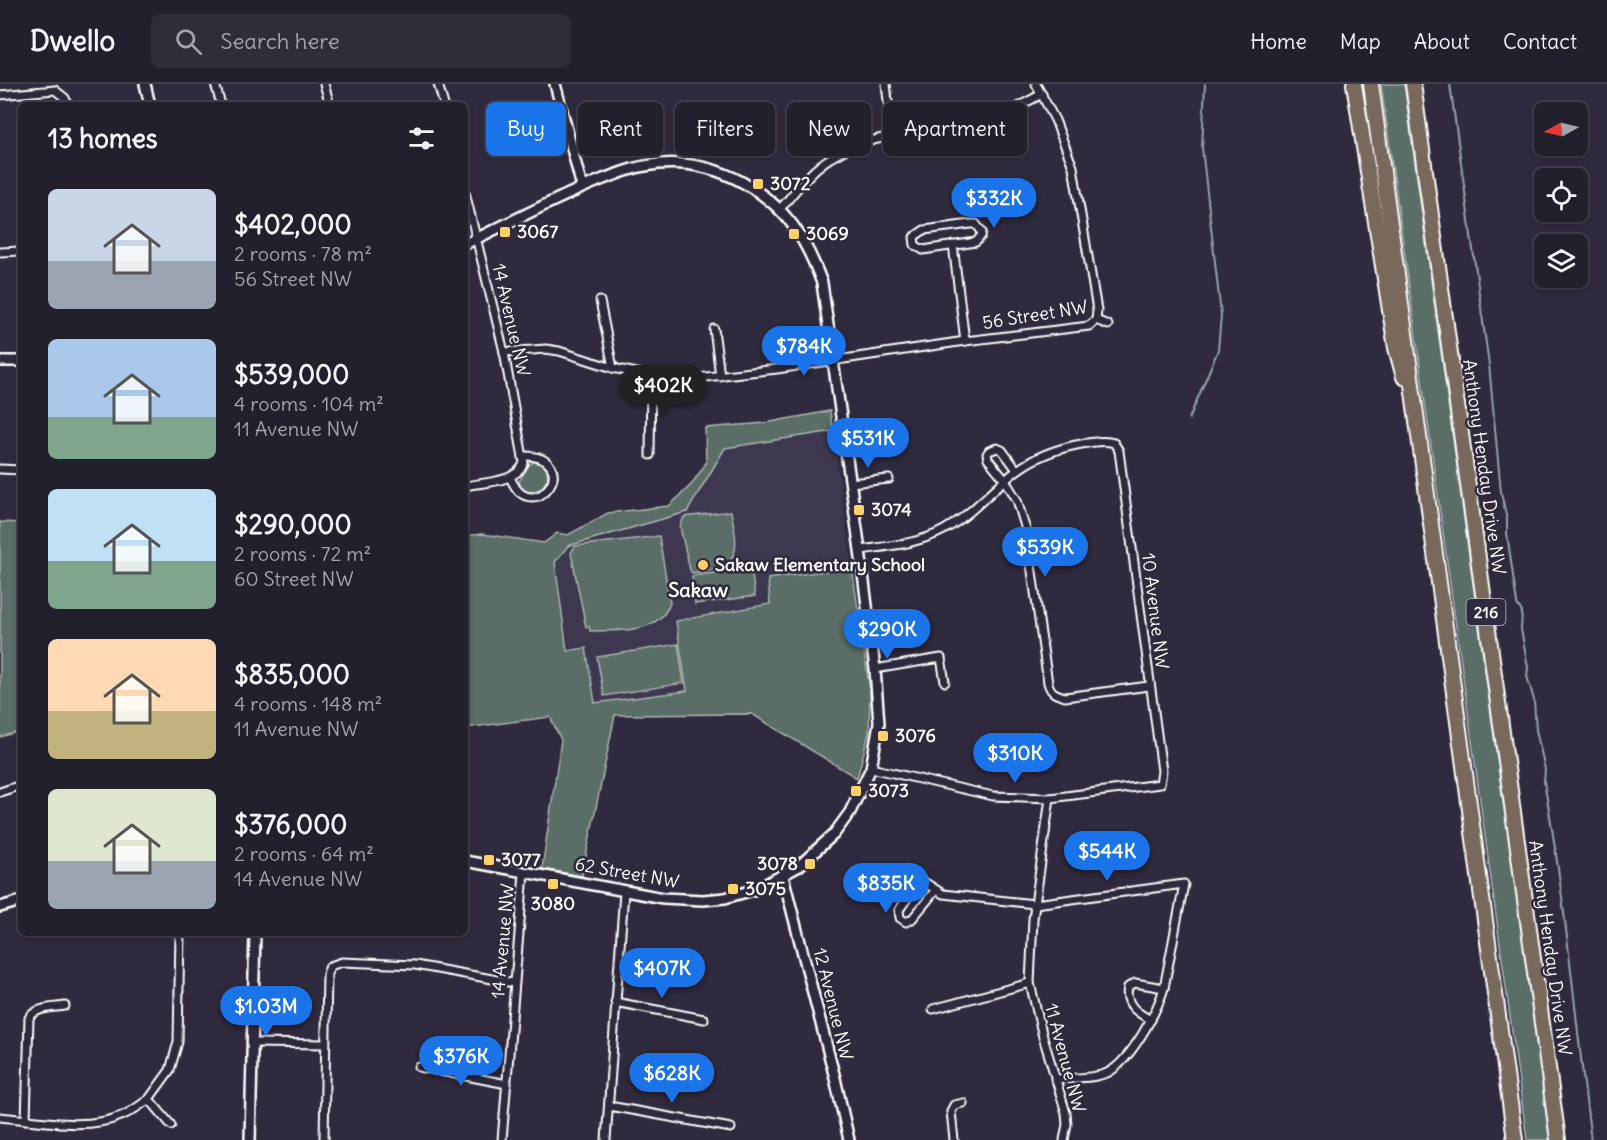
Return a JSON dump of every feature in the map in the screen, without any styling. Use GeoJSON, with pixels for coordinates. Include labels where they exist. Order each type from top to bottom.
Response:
{"type":"FeatureCollection","features":[{"type":"Feature","properties":{"kind":"highway"},"geometry":{"type":"LineString","coordinates":[[1354,84],[1396,348],[1418,431]]}},
{"type":"Feature","properties":{"kind":"highway","name":"Anthony Henday Drive NW"},"geometry":{"type":"LineString","coordinates":[[1413,84],[1558,1140]]}},
{"type":"Feature","properties":{"kind":"highway","name":"216"},"geometry":{"type":"LineString","coordinates":[[1371,88],[1515,1140]]}},
{"type":"Feature","properties":{"kind":"street"},"geometry":{"type":"LineString","coordinates":[[145,84],[149,102]]}},
{"type":"Feature","properties":{"kind":"street"},"geometry":{"type":"LineString","coordinates":[[215,84],[220,102]]}},
{"type":"Feature","properties":{"kind":"street"},"geometry":{"type":"LineString","coordinates":[[324,84],[329,102]]}},
{"type":"Feature","properties":{"kind":"street"},"geometry":{"type":"LineString","coordinates":[[438,84],[443,102]]}},
{"type":"Feature","properties":{"kind":"street"},"geometry":{"type":"LineString","coordinates":[[555,84],[582,187]]}},
{"type":"Feature","properties":{"kind":"street"},"geometry":{"type":"LineString","coordinates":[[886,84],[888,102]]}},
{"type":"Feature","properties":{"kind":"street"},"geometry":{"type":"LineString","coordinates":[[1036,84],[1061,134],[1073,167],[1097,310],[1096,320]]}},
{"type":"Feature","properties":{"kind":"street"},"geometry":{"type":"LineString","coordinates":[[0,95],[50,90],[60,93],[67,102]]}},
{"type":"Feature","properties":{"kind":"street"},"geometry":{"type":"LineString","coordinates":[[1025,102],[1042,94]]}},
{"type":"Feature","properties":{"kind":"street"},"geometry":{"type":"LineString","coordinates":[[780,209],[817,168],[830,158],[846,149],[883,138]]}},
{"type":"Feature","properties":{"kind":"street","name":"62 Street NW"},"geometry":{"type":"LineString","coordinates":[[468,243],[582,187],[643,166],[680,164],[698,166],[729,175],[753,188],[780,209],[796,227],[822,283],[860,550],[875,669],[879,723],[871,768],[858,797],[834,834],[808,859],[783,876],[757,889],[725,898],[683,900],[624,892],[468,862]]}},
{"type":"Feature","properties":{"kind":"street","name":"14 Avenue NW"},"geometry":{"type":"LineString","coordinates":[[468,205],[504,352],[523,459]]}},
{"type":"Feature","properties":{"kind":"street"},"geometry":{"type":"LineString","coordinates":[[971,224],[976,224],[980,228],[981,236],[976,242],[953,245],[923,249],[915,245],[914,237],[924,230],[971,224]]}},
{"type":"Feature","properties":{"kind":"street","name":"56 Street NW"},"geometry":{"type":"LineString","coordinates":[[953,245],[965,341]]}},
{"type":"Feature","properties":{"kind":"street"},"geometry":{"type":"LineString","coordinates":[[0,252],[18,251]]}},
{"type":"Feature","properties":{"kind":"street"},"geometry":{"type":"LineString","coordinates":[[600,301],[613,368]]}},
{"type":"Feature","properties":{"kind":"street","name":"56 Street NW"},"geometry":{"type":"LineString","coordinates":[[504,352],[559,351],[613,368],[651,376],[697,378],[1089,326],[1096,320],[1108,326]]}},
{"type":"Feature","properties":{"kind":"street"},"geometry":{"type":"LineString","coordinates":[[714,329],[720,376]]}},
{"type":"Feature","properties":{"kind":"street"},"geometry":{"type":"LineString","coordinates":[[0,361],[18,362]]}},
{"type":"Feature","properties":{"kind":"street"},"geometry":{"type":"LineString","coordinates":[[650,455],[651,376]]}},
{"type":"Feature","properties":{"kind":"street","name":"10 Avenue NW"},"geometry":{"type":"LineString","coordinates":[[1017,470],[1058,450],[1105,441],[1114,443],[1119,451],[1162,771],[1160,784],[1050,798]]}},
{"type":"Feature","properties":{"kind":"street"},"geometry":{"type":"LineString","coordinates":[[860,550],[912,542],[958,522],[1005,480],[1017,470],[1002,450],[997,448],[989,451],[988,459],[1005,480],[1017,500],[1026,531],[1048,683],[1054,694],[1065,697],[1149,686]]}},
{"type":"Feature","properties":{"kind":"street"},"geometry":{"type":"LineString","coordinates":[[468,485],[510,477],[518,473],[523,459],[536,456],[548,463],[552,470],[551,484],[542,494],[529,497],[519,492],[510,477]]}},
{"type":"Feature","properties":{"kind":"street"},"geometry":{"type":"LineString","coordinates":[[0,469],[18,470]]}},
{"type":"Feature","properties":{"kind":"street"},"geometry":{"type":"LineString","coordinates":[[850,483],[889,479]]}},
{"type":"Feature","properties":{"kind":"street"},"geometry":{"type":"LineString","coordinates":[[875,669],[941,658],[945,682]]}},
{"type":"Feature","properties":{"kind":"street"},"geometry":{"type":"LineString","coordinates":[[871,768],[993,796],[1050,798]]}},
{"type":"Feature","properties":{"kind":"street"},"geometry":{"type":"LineString","coordinates":[[0,792],[18,786]]}},
{"type":"Feature","properties":{"kind":"street","name":"11 Avenue NW"},"geometry":{"type":"LineString","coordinates":[[1050,798],[1035,904],[1030,983],[1066,1113],[1067,1124],[1064,1140]]}},
{"type":"Feature","properties":{"kind":"street","name":"14 Avenue NW"},"geometry":{"type":"LineString","coordinates":[[502,1140],[524,873]]}},
{"type":"Feature","properties":{"kind":"street","name":"12 Avenue NW"},"geometry":{"type":"LineString","coordinates":[[783,876],[849,1140]]}},
{"type":"Feature","properties":{"kind":"street"},"geometry":{"type":"LineString","coordinates":[[935,891],[912,919],[906,922],[900,918],[899,910],[917,884],[926,883],[935,891],[943,894],[1035,904],[1184,884],[1164,988],[1160,1004],[1151,1020],[1123,1062],[1106,1073],[1055,1080]]}},
{"type":"Feature","properties":{"kind":"street"},"geometry":{"type":"LineString","coordinates":[[606,1140],[624,892]]}},
{"type":"Feature","properties":{"kind":"street"},"geometry":{"type":"LineString","coordinates":[[0,907],[18,902]]}},
{"type":"Feature","properties":{"kind":"street"},"geometry":{"type":"LineString","coordinates":[[0,1117],[84,1124],[122,1116],[149,1099],[170,1070],[178,1042],[180,936]]}},
{"type":"Feature","properties":{"kind":"street"},"geometry":{"type":"LineString","coordinates":[[250,1140],[255,936]]}},
{"type":"Feature","properties":{"kind":"street"},"geometry":{"type":"LineString","coordinates":[[324,1140],[327,974],[330,966],[342,962],[415,964],[514,982]]}},
{"type":"Feature","properties":{"kind":"street","name":"11 Avenue NW"},"geometry":{"type":"LineString","coordinates":[[933,1009],[1030,983]]}},
{"type":"Feature","properties":{"kind":"street"},"geometry":{"type":"LineString","coordinates":[[1151,1020],[1133,1008],[1127,996],[1128,987],[1135,983],[1164,988]]}},
{"type":"Feature","properties":{"kind":"street"},"geometry":{"type":"LineString","coordinates":[[615,1002],[704,1019]]}},
{"type":"Feature","properties":{"kind":"street"},"geometry":{"type":"LineString","coordinates":[[26,1120],[28,1018],[38,1011],[65,1006]]}},
{"type":"Feature","properties":{"kind":"street"},"geometry":{"type":"LineString","coordinates":[[252,1043],[325,1044]]}},
{"type":"Feature","properties":{"kind":"street"},"geometry":{"type":"LineString","coordinates":[[419,1066],[507,1084]]}},
{"type":"Feature","properties":{"kind":"street"},"geometry":{"type":"LineString","coordinates":[[149,1099],[171,1125]]}},
{"type":"Feature","properties":{"kind":"street"},"geometry":{"type":"LineString","coordinates":[[954,1140],[951,1111],[954,1105],[963,1104]]}},
{"type":"Feature","properties":{"kind":"street"},"geometry":{"type":"LineString","coordinates":[[609,1106],[731,1128]]}},
{"type":"Feature","properties":{"kind":"shaded area","name":"Sakaw Elementary School"},"geometry":{"type":"Polygon","coordinates":[[[833,431],[852,567],[768,579],[771,604],[676,621],[687,691],[594,703],[586,649],[567,652],[555,562],[568,546],[686,512],[725,448],[833,431]]]}},
{"type":"Feature","properties":{"kind":"green space"},"geometry":{"type":"Polygon","coordinates":[[[1381,84],[1404,84],[1550,1140],[1527,1140],[1381,84]]]}},
{"type":"Feature","properties":{"kind":"green space"},"geometry":{"type":"Polygon","coordinates":[[[830,411],[833,431],[725,448],[687,512],[568,546],[555,562],[567,651],[586,648],[595,703],[687,691],[676,621],[770,604],[768,579],[852,567],[870,692],[869,733],[857,778],[752,714],[615,715],[582,876],[542,869],[561,740],[550,717],[468,728],[468,536],[482,534],[544,543],[557,533],[568,535],[608,513],[669,506],[691,485],[706,463],[705,428],[765,423],[830,411]]]}},
{"type":"Feature","properties":{"kind":"green space"},"geometry":{"type":"Polygon","coordinates":[[[535,461],[546,468],[547,480],[541,489],[528,492],[521,488],[519,481],[529,465],[535,461]]]}},
{"type":"Feature","properties":{"kind":"green space"},"geometry":{"type":"Polygon","coordinates":[[[731,511],[736,542],[733,557],[721,567],[692,573],[680,527],[684,517],[731,511]]]}},
{"type":"Feature","properties":{"kind":"green space"},"geometry":{"type":"Polygon","coordinates":[[[0,522],[18,523],[18,732],[0,737],[0,522]]]}},
{"type":"Feature","properties":{"kind":"green space"},"geometry":{"type":"Polygon","coordinates":[[[659,536],[670,603],[664,613],[657,621],[636,629],[590,631],[589,626],[586,627],[571,553],[575,546],[659,536]]]}},
{"type":"Feature","properties":{"kind":"green space"},"geometry":{"type":"Polygon","coordinates":[[[751,568],[755,596],[695,604],[692,576],[751,568]]]}},
{"type":"Feature","properties":{"kind":"green space"},"geometry":{"type":"Polygon","coordinates":[[[678,644],[684,683],[604,696],[597,657],[678,644]]]}},
{"type":"Feature","properties":{"kind":"waterway"},"geometry":{"type":"LineString","coordinates":[[1189,419],[1218,350],[1221,315],[1202,148],[1205,84]]}},
{"type":"Feature","properties":{"kind":"waterway"},"geometry":{"type":"LineString","coordinates":[[1450,84],[1489,365],[1501,492],[1507,520],[1517,604],[1522,612],[1521,629],[1528,668],[1527,676],[1534,700],[1536,730],[1545,769],[1544,782],[1564,915],[1591,1140]]}},
{"type":"Feature","properties":{"kind":"place","name":"3072"},"geometry":{"type":"Point","coordinates":[758,184]}},
{"type":"Feature","properties":{"kind":"place","name":"3067"},"geometry":{"type":"Point","coordinates":[505,232]}},
{"type":"Feature","properties":{"kind":"place","name":"3069"},"geometry":{"type":"Point","coordinates":[794,234]}},
{"type":"Feature","properties":{"kind":"place","name":"3074"},"geometry":{"type":"Point","coordinates":[859,510]}},
{"type":"Feature","properties":{"kind":"place","name":"Sakaw Elementary School"},"geometry":{"type":"Point","coordinates":[703,565]}},
{"type":"Feature","properties":{"kind":"place","name":"3076"},"geometry":{"type":"Point","coordinates":[883,736]}},
{"type":"Feature","properties":{"kind":"place","name":"3073"},"geometry":{"type":"Point","coordinates":[856,791]}},
{"type":"Feature","properties":{"kind":"place","name":"3077"},"geometry":{"type":"Point","coordinates":[489,860]}},
{"type":"Feature","properties":{"kind":"place","name":"3078"},"geometry":{"type":"Point","coordinates":[810,864]}},
{"type":"Feature","properties":{"kind":"place","name":"3080"},"geometry":{"type":"Point","coordinates":[553,884]}},
{"type":"Feature","properties":{"kind":"place","name":"3075"},"geometry":{"type":"Point","coordinates":[733,889]}},
{"type":"Feature","properties":{"kind":"district","name":"Sakaw"},"geometry":{"type":"Point","coordinates":[698,590]}}]}
